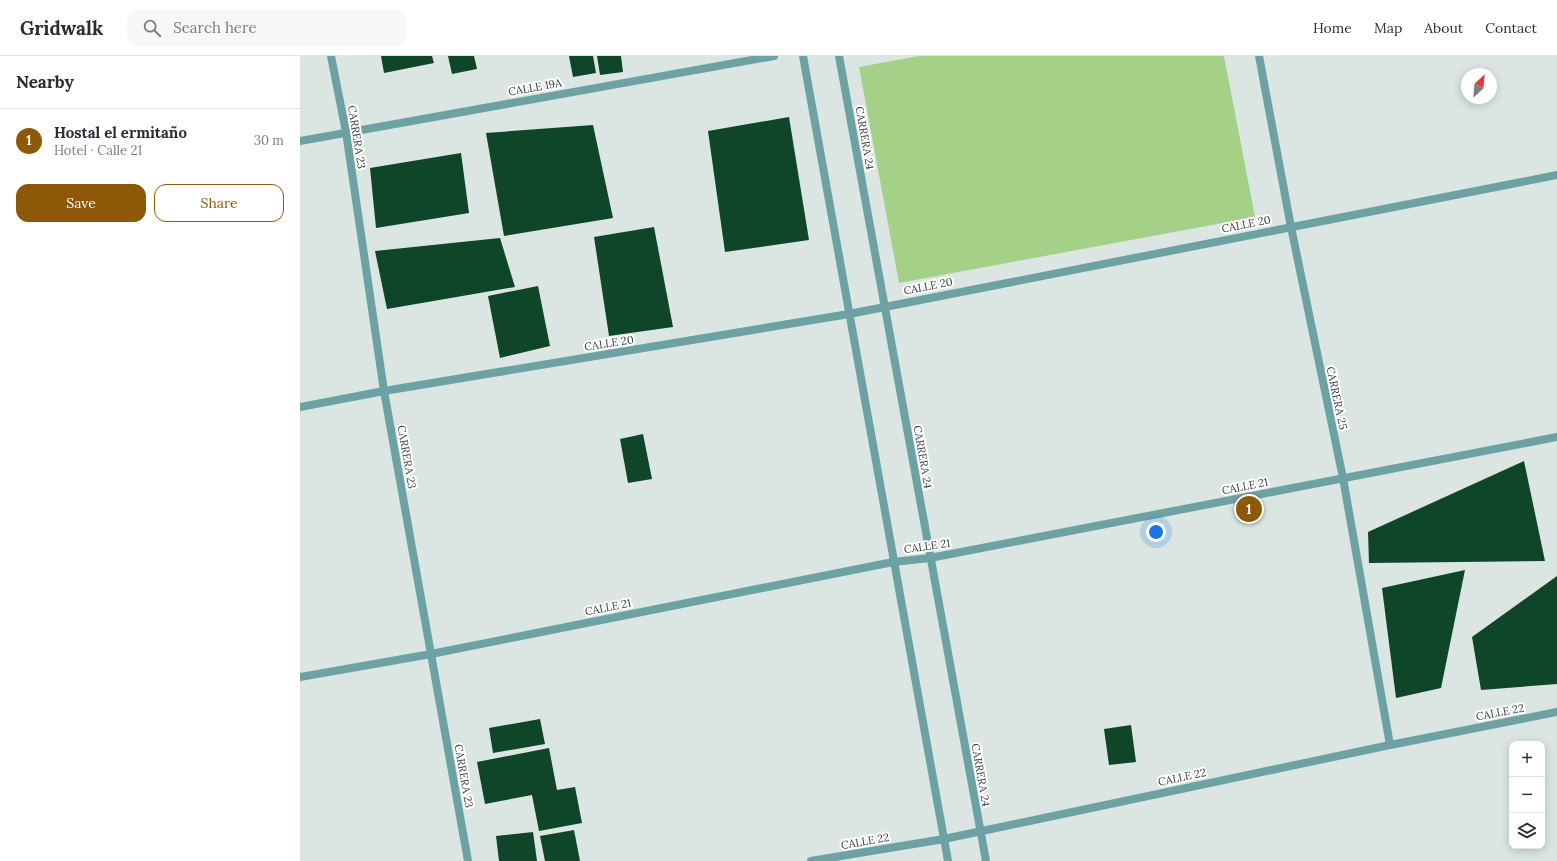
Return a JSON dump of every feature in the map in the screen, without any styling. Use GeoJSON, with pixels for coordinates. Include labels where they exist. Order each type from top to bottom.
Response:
{"type":"FeatureCollection","features":[{"type":"Feature","properties":{"kind":"street","name":"CARRERA 23"},"geometry":{"type":"LineString","coordinates":[[331,56],[346,132],[384,391],[468,861]]}},
{"type":"Feature","properties":{"kind":"street","name":"CALLE 19A"},"geometry":{"type":"LineString","coordinates":[[300,141],[774,56]]}},
{"type":"Feature","properties":{"kind":"street"},"geometry":{"type":"LineString","coordinates":[[803,56],[948,861]]}},
{"type":"Feature","properties":{"kind":"street","name":"CARRERA 24"},"geometry":{"type":"LineString","coordinates":[[839,56],[986,861]]}},
{"type":"Feature","properties":{"kind":"street","name":"CARRERA 25"},"geometry":{"type":"LineString","coordinates":[[1259,56],[1291,227],[1343,478],[1390,745]]}},
{"type":"Feature","properties":{"kind":"street","name":"CALLE 20"},"geometry":{"type":"LineString","coordinates":[[300,407],[384,391],[849,314],[1557,175]]}},
{"type":"Feature","properties":{"kind":"street","name":"CALLE 21"},"geometry":{"type":"LineString","coordinates":[[300,677],[431,654],[894,562],[930,558],[1557,437]]}},
{"type":"Feature","properties":{"kind":"street","name":"CALLE 22"},"geometry":{"type":"LineString","coordinates":[[811,861],[944,838],[1390,745],[1557,712]]}},
{"type":"Feature","properties":{"kind":"green space"},"geometry":{"type":"Polygon","coordinates":[[[919,56],[1224,56],[1255,217],[899,283],[859,67],[919,56]]]}},
{"type":"Feature","properties":{"kind":"building"},"geometry":{"type":"Polygon","coordinates":[[[381,56],[432,56],[434,63],[384,73],[381,56]]]}},
{"type":"Feature","properties":{"kind":"building"},"geometry":{"type":"Polygon","coordinates":[[[448,56],[474,56],[477,69],[452,74],[448,56]]]}},
{"type":"Feature","properties":{"kind":"building"},"geometry":{"type":"Polygon","coordinates":[[[569,56],[593,56],[596,73],[573,77],[569,56]]]}},
{"type":"Feature","properties":{"kind":"building"},"geometry":{"type":"Polygon","coordinates":[[[597,56],[621,56],[623,72],[600,75],[597,56]]]}},
{"type":"Feature","properties":{"kind":"building"},"geometry":{"type":"Polygon","coordinates":[[[789,117],[809,240],[725,252],[708,131],[789,117]]]}},
{"type":"Feature","properties":{"kind":"building"},"geometry":{"type":"Polygon","coordinates":[[[593,125],[613,218],[504,236],[486,133],[593,125]]]}},
{"type":"Feature","properties":{"kind":"building"},"geometry":{"type":"Polygon","coordinates":[[[461,153],[469,213],[376,228],[370,168],[461,153]]]}},
{"type":"Feature","properties":{"kind":"building"},"geometry":{"type":"Polygon","coordinates":[[[654,227],[673,327],[609,336],[594,237],[654,227]]]}},
{"type":"Feature","properties":{"kind":"building"},"geometry":{"type":"Polygon","coordinates":[[[500,238],[515,287],[387,309],[375,251],[500,238]]]}},
{"type":"Feature","properties":{"kind":"building"},"geometry":{"type":"Polygon","coordinates":[[[538,286],[550,346],[500,358],[488,296],[538,286]]]}},
{"type":"Feature","properties":{"kind":"building"},"geometry":{"type":"Polygon","coordinates":[[[643,434],[652,479],[628,483],[620,439],[643,434]]]}},
{"type":"Feature","properties":{"kind":"building"},"geometry":{"type":"Polygon","coordinates":[[[1524,461],[1545,561],[1369,563],[1368,532],[1524,461]]]}},
{"type":"Feature","properties":{"kind":"building"},"geometry":{"type":"Polygon","coordinates":[[[1465,570],[1441,688],[1396,698],[1382,588],[1465,570]]]}},
{"type":"Feature","properties":{"kind":"building"},"geometry":{"type":"Polygon","coordinates":[[[1557,576],[1557,684],[1481,690],[1472,637],[1557,576]]]}},
{"type":"Feature","properties":{"kind":"building"},"geometry":{"type":"Polygon","coordinates":[[[540,719],[545,744],[493,753],[489,728],[540,719]]]}},
{"type":"Feature","properties":{"kind":"building"},"geometry":{"type":"Polygon","coordinates":[[[1131,725],[1136,762],[1109,765],[1104,729],[1131,725]]]}},
{"type":"Feature","properties":{"kind":"building"},"geometry":{"type":"Polygon","coordinates":[[[549,748],[557,790],[575,787],[582,823],[539,831],[532,795],[485,804],[477,762],[549,748]]]}},
{"type":"Feature","properties":{"kind":"building"},"geometry":{"type":"Polygon","coordinates":[[[574,830],[580,861],[545,861],[540,836],[574,830]]]}},
{"type":"Feature","properties":{"kind":"building"},"geometry":{"type":"Polygon","coordinates":[[[533,832],[537,861],[499,861],[496,836],[533,832]]]}},
{"type":"Feature","properties":{"kind":"place","name":"Hostal el ermitaño"},"geometry":{"type":"Point","coordinates":[1249,509]}}]}
